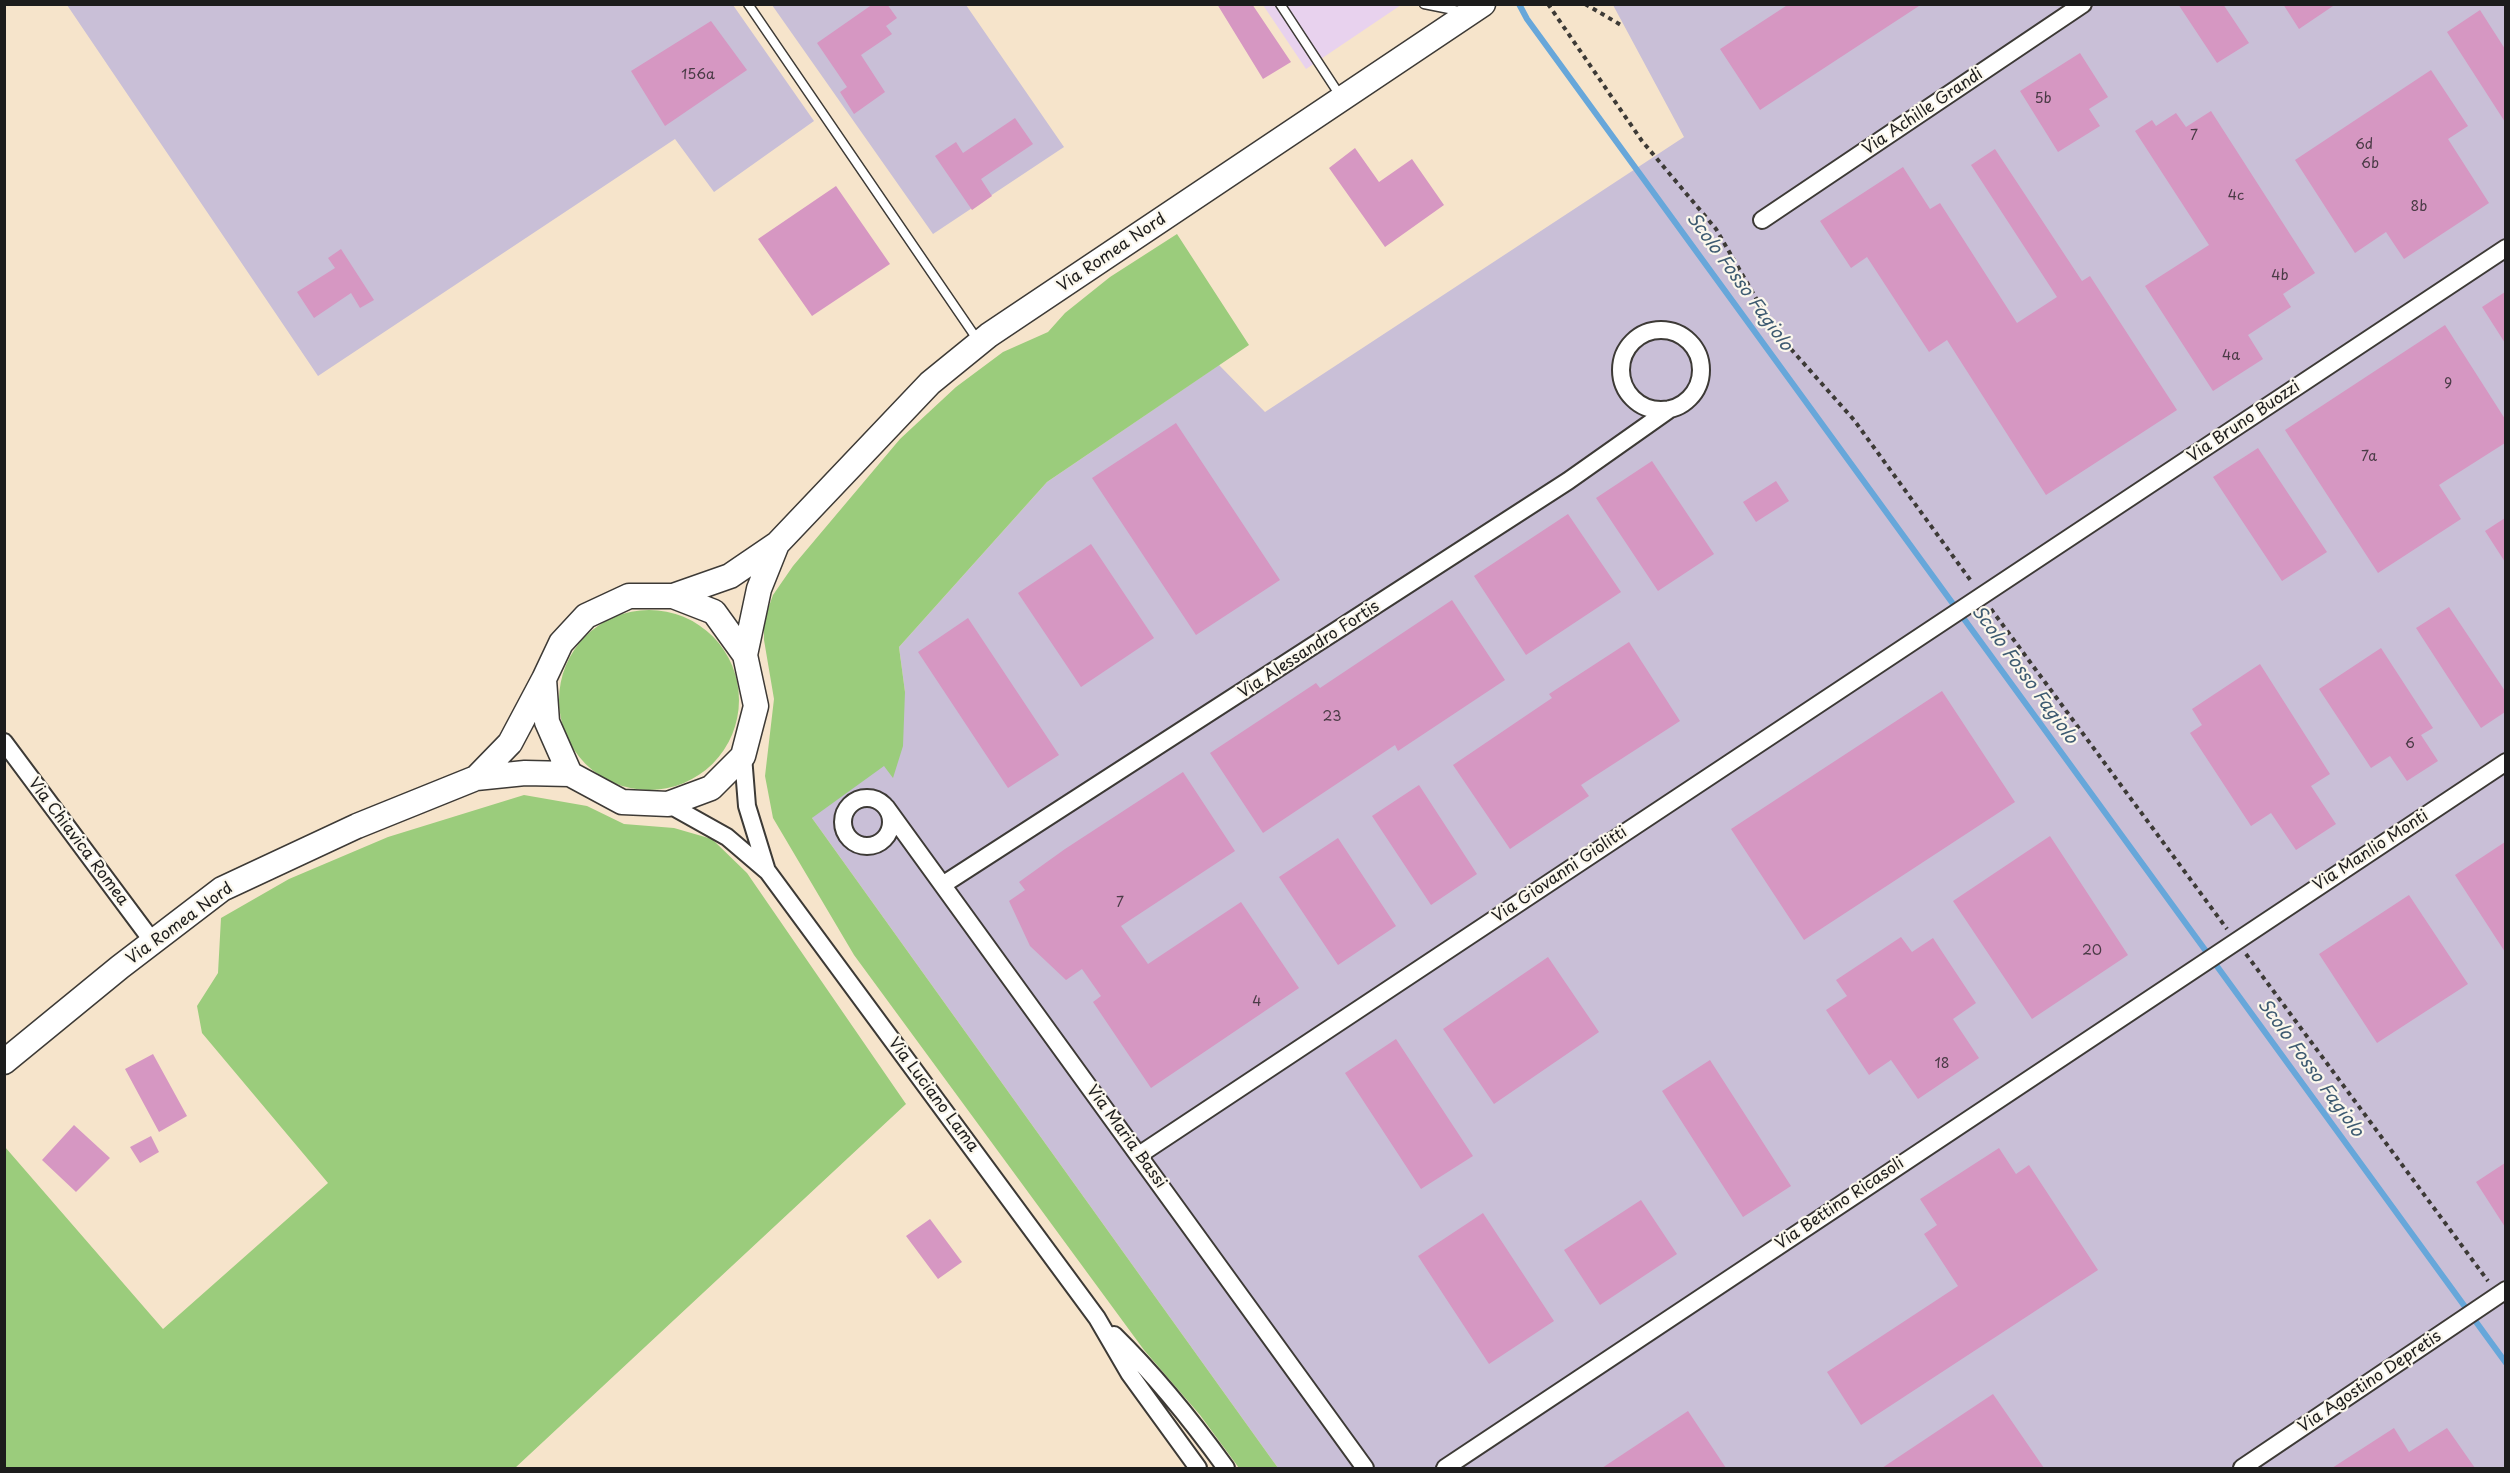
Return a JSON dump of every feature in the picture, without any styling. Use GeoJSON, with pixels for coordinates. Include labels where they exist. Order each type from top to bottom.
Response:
{"type":"FeatureCollection","features":[{"type":"Feature","properties":{"kind":"main road","name":"Via Romea Nord"},"geometry":{"type":"LineString","coordinates":[[674,596],[730,576],[777,544],[930,383],[980,342],[1476,9]]}},
{"type":"Feature","properties":{"kind":"main road","name":"Via Romea Nord"},"geometry":{"type":"LineString","coordinates":[[745,656],[759,589],[777,544]]}},
{"type":"Feature","properties":{"kind":"main road"},"geometry":{"type":"LineString","coordinates":[[629,596],[674,596],[714,612],[745,656],[756,706],[743,756],[711,788],[668,804],[622,802],[570,774],[547,722],[544,679],[561,643],[586,616],[629,596]]}},
{"type":"Feature","properties":{"kind":"main road","name":"Via Romea Nord"},"geometry":{"type":"LineString","coordinates":[[476,778],[510,743],[544,679]]}},
{"type":"Feature","properties":{"kind":"main road","name":"Via Romea Nord"},"geometry":{"type":"LineString","coordinates":[[4,1062],[222,889],[357,826],[476,778],[525,772],[570,774]]}},
{"type":"Feature","properties":{"kind":"street","name":"Via Achille Grandi"},"geometry":{"type":"LineString","coordinates":[[1762,220],[2083,4]]}},
{"type":"Feature","properties":{"kind":"street","name":"Via Bruno Buozzi"},"geometry":{"type":"LineString","coordinates":[[1982,596],[2505,248]]}},
{"type":"Feature","properties":{"kind":"street","name":"Via Alessandro Fortis"},"geometry":{"type":"LineString","coordinates":[[944,884],[1568,482],[1670,409],[1683,404],[1693,394],[1700,379],[1701,365],[1697,351],[1681,334],[1663,329],[1649,330],[1629,344],[1622,356],[1620,375],[1633,399],[1644,407],[1658,410],[1670,409]]}},
{"type":"Feature","properties":{"kind":"street","name":"Via Giovanni Giolitti"},"geometry":{"type":"LineString","coordinates":[[1139,1155],[1982,596]]}},
{"type":"Feature","properties":{"kind":"street","name":"Via Chiavica Romea"},"geometry":{"type":"LineString","coordinates":[[4,742],[153,942]]}},
{"type":"Feature","properties":{"kind":"street","name":"Via Luciano Lama"},"geometry":{"type":"LineString","coordinates":[[743,756],[747,806],[768,872]]}},
{"type":"Feature","properties":{"kind":"street","name":"Via Manlio Monti"},"geometry":{"type":"LineString","coordinates":[[2236,940],[2505,762]]}},
{"type":"Feature","properties":{"kind":"street","name":"Via Luciano Lama"},"geometry":{"type":"LineString","coordinates":[[668,804],[727,837],[768,872],[1097,1318],[1129,1373],[1198,1468]]}},
{"type":"Feature","properties":{"kind":"street","name":"Via Maria Bassi"},"geometry":{"type":"LineString","coordinates":[[886,807],[1365,1468]]}},
{"type":"Feature","properties":{"kind":"street","name":"Via Bettino Ricasoli"},"geometry":{"type":"LineString","coordinates":[[1445,1468],[2236,940]]}},
{"type":"Feature","properties":{"kind":"street","name":"Via Agostino Depretis"},"geometry":{"type":"LineString","coordinates":[[2242,1468],[2502,1293]]}},
{"type":"Feature","properties":{"kind":"street","name":"Via Luciano Lama"},"geometry":{"type":"LineString","coordinates":[[1097,1318],[1153,1375],[1190,1419],[1226,1468]]}},
{"type":"Feature","properties":{"kind":"street","name":"Via Luciano Lama"},"geometry":{"type":"LineString","coordinates":[[1177,1440],[1209,1468]]}},
{"type":"Feature","properties":{"kind":"lane"},"geometry":{"type":"LineString","coordinates":[[748,4],[980,342]]}},
{"type":"Feature","properties":{"kind":"lane"},"geometry":{"type":"LineString","coordinates":[[1280,4],[1342,98]]}},
{"type":"Feature","properties":{"kind":"lane"},"geometry":{"type":"LineString","coordinates":[[1424,4],[1476,9]]}},
{"type":"Feature","properties":{"kind":"path"},"geometry":{"type":"LineString","coordinates":[[1548,4],[1642,141],[1716,229],[1775,331],[1854,420],[2236,940],[2502,1293]]}},
{"type":"Feature","properties":{"kind":"path"},"geometry":{"type":"LineString","coordinates":[[1585,4],[1621,25]]}},
{"type":"Feature","properties":{"kind":"shaded area"},"geometry":{"type":"Polygon","coordinates":[[[67,5],[733,5],[814,121],[714,192],[675,139],[318,376],[67,5]]]}},
{"type":"Feature","properties":{"kind":"shaded area"},"geometry":{"type":"Polygon","coordinates":[[[772,5],[966,5],[1064,147],[933,234],[772,5]]]}},
{"type":"Feature","properties":{"kind":"shaded area"},"geometry":{"type":"Polygon","coordinates":[[[1263,5],[1401,5],[1306,69],[1263,5]]]}},
{"type":"Feature","properties":{"kind":"shaded area"},"geometry":{"type":"Polygon","coordinates":[[[1613,5],[2505,5],[2505,1468],[1278,1468],[812,818],[905,692],[899,647],[1047,482],[1219,365],[1265,412],[1684,137],[1613,5]]]}},
{"type":"Feature","properties":{"kind":"green space"},"geometry":{"type":"Polygon","coordinates":[[[1177,234],[1249,345],[1047,482],[899,647],[905,692],[903,746],[893,778],[884,766],[812,818],[1278,1468],[1239,1468],[1200,1415],[1144,1350],[854,955],[773,818],[765,776],[774,699],[764,640],[764,620],[773,595],[793,566],[900,439],[956,387],[1003,352],[1048,332],[1065,313],[1110,277],[1177,234]]]}},
{"type":"Feature","properties":{"kind":"green space"},"geometry":{"type":"Polygon","coordinates":[[[649,610],[684,617],[713,636],[732,665],[739,700],[732,735],[713,764],[684,783],[649,790],[614,783],[585,764],[566,735],[559,700],[566,665],[585,636],[614,617],[649,610]]]}},
{"type":"Feature","properties":{"kind":"green space"},"geometry":{"type":"Polygon","coordinates":[[[524,795],[587,806],[624,824],[674,828],[712,839],[747,873],[906,1104],[515,1468],[5,1468],[5,1147],[163,1329],[328,1183],[202,1033],[197,1006],[218,973],[221,918],[289,879],[388,837],[524,795]]]}},
{"type":"Feature","properties":{"kind":"building"},"geometry":{"type":"Polygon","coordinates":[[[873,4],[887,4],[897,18],[886,26],[892,34],[861,55],[885,92],[854,114],[840,92],[847,87],[817,43],[873,4]]]}},
{"type":"Feature","properties":{"kind":"building"},"geometry":{"type":"Polygon","coordinates":[[[1217,4],[1252,4],[1291,62],[1263,79],[1217,4]]]}},
{"type":"Feature","properties":{"kind":"building"},"geometry":{"type":"Polygon","coordinates":[[[1789,4],[1922,4],[1760,110],[1720,49],[1789,4]]]}},
{"type":"Feature","properties":{"kind":"building"},"geometry":{"type":"Polygon","coordinates":[[[2178,4],[2223,4],[2249,43],[2217,63],[2178,4]]]}},
{"type":"Feature","properties":{"kind":"building"},"geometry":{"type":"Polygon","coordinates":[[[2283,4],[2336,4],[2299,29],[2283,4]]]}},
{"type":"Feature","properties":{"kind":"building"},"geometry":{"type":"Polygon","coordinates":[[[2480,10],[2505,49],[2505,122],[2447,32],[2480,10]]]}},
{"type":"Feature","properties":{"kind":"building"},"geometry":{"type":"Polygon","coordinates":[[[711,21],[747,70],[665,126],[631,71],[711,21]]]}},
{"type":"Feature","properties":{"kind":"building"},"geometry":{"type":"Polygon","coordinates":[[[2080,53],[2108,97],[2089,109],[2100,126],[2058,152],[2020,91],[2080,53]]]}},
{"type":"Feature","properties":{"kind":"building"},"geometry":{"type":"Polygon","coordinates":[[[2431,70],[2468,126],[2448,139],[2489,203],[2404,259],[2386,232],[2355,253],[2295,160],[2431,70]]]}},
{"type":"Feature","properties":{"kind":"building"},"geometry":{"type":"Polygon","coordinates":[[[2211,111],[2315,273],[2283,294],[2291,307],[2248,335],[2263,359],[2213,391],[2145,286],[2209,245],[2135,131],[2152,120],[2156,126],[2176,113],[2186,127],[2211,111]]]}},
{"type":"Feature","properties":{"kind":"building"},"geometry":{"type":"Polygon","coordinates":[[[1015,118],[1033,144],[981,179],[992,196],[972,210],[935,156],[956,142],[963,153],[1015,118]]]}},
{"type":"Feature","properties":{"kind":"building"},"geometry":{"type":"Polygon","coordinates":[[[1355,148],[1379,182],[1412,159],[1444,205],[1385,247],[1329,168],[1355,148]]]}},
{"type":"Feature","properties":{"kind":"building"},"geometry":{"type":"Polygon","coordinates":[[[1995,149],[2082,281],[2090,276],[2177,410],[2046,495],[1947,340],[1929,352],[1867,257],[1851,268],[1820,221],[1903,167],[1930,209],[1940,203],[2017,323],[2057,297],[1971,165],[1995,149]]]}},
{"type":"Feature","properties":{"kind":"building"},"geometry":{"type":"Polygon","coordinates":[[[836,186],[890,264],[812,316],[758,239],[836,186]]]}},
{"type":"Feature","properties":{"kind":"building"},"geometry":{"type":"Polygon","coordinates":[[[341,249],[374,300],[360,308],[351,293],[314,318],[297,292],[335,268],[328,258],[341,249]]]}},
{"type":"Feature","properties":{"kind":"building"},"geometry":{"type":"Polygon","coordinates":[[[2505,292],[2505,343],[2482,307],[2505,292]]]}},
{"type":"Feature","properties":{"kind":"building"},"geometry":{"type":"Polygon","coordinates":[[[2445,325],[2505,419],[2505,443],[2439,485],[2461,519],[2378,573],[2285,430],[2445,325]]]}},
{"type":"Feature","properties":{"kind":"building"},"geometry":{"type":"Polygon","coordinates":[[[1176,423],[1280,580],[1196,635],[1092,478],[1176,423]]]}},
{"type":"Feature","properties":{"kind":"building"},"geometry":{"type":"Polygon","coordinates":[[[2258,448],[2327,552],[2282,581],[2213,477],[2258,448]]]}},
{"type":"Feature","properties":{"kind":"building"},"geometry":{"type":"Polygon","coordinates":[[[1652,461],[1714,554],[1658,591],[1596,498],[1652,461]]]}},
{"type":"Feature","properties":{"kind":"building"},"geometry":{"type":"Polygon","coordinates":[[[1776,481],[1789,501],[1756,522],[1743,502],[1776,481]]]}},
{"type":"Feature","properties":{"kind":"building"},"geometry":{"type":"Polygon","coordinates":[[[1568,514],[1621,592],[1526,655],[1474,576],[1568,514]]]}},
{"type":"Feature","properties":{"kind":"building"},"geometry":{"type":"Polygon","coordinates":[[[2505,518],[2505,562],[2485,531],[2505,518]]]}},
{"type":"Feature","properties":{"kind":"building"},"geometry":{"type":"Polygon","coordinates":[[[1091,544],[1154,638],[1081,687],[1018,593],[1091,544]]]}},
{"type":"Feature","properties":{"kind":"building"},"geometry":{"type":"Polygon","coordinates":[[[1452,600],[1505,680],[1398,751],[1395,745],[1263,833],[1210,753],[1316,683],[1320,688],[1452,600]]]}},
{"type":"Feature","properties":{"kind":"building"},"geometry":{"type":"Polygon","coordinates":[[[2449,607],[2505,691],[2505,712],[2481,728],[2416,628],[2449,607]]]}},
{"type":"Feature","properties":{"kind":"building"},"geometry":{"type":"Polygon","coordinates":[[[968,618],[1059,755],[1008,788],[918,652],[968,618]]]}},
{"type":"Feature","properties":{"kind":"building"},"geometry":{"type":"Polygon","coordinates":[[[1629,642],[1680,721],[1581,785],[1589,796],[1510,849],[1453,765],[1552,698],[1549,694],[1629,642]]]}},
{"type":"Feature","properties":{"kind":"building"},"geometry":{"type":"Polygon","coordinates":[[[2381,648],[2433,728],[2421,735],[2438,761],[2407,781],[2390,756],[2371,768],[2319,689],[2381,648]]]}},
{"type":"Feature","properties":{"kind":"building"},"geometry":{"type":"Polygon","coordinates":[[[2260,664],[2330,774],[2311,786],[2336,824],[2296,850],[2271,813],[2251,826],[2190,733],[2202,725],[2192,709],[2260,664]]]}},
{"type":"Feature","properties":{"kind":"building"},"geometry":{"type":"Polygon","coordinates":[[[1942,691],[2015,802],[1804,940],[1731,829],[1942,691]]]}},
{"type":"Feature","properties":{"kind":"building"},"geometry":{"type":"Polygon","coordinates":[[[1183,772],[1235,851],[1121,926],[1148,964],[1241,902],[1299,988],[1151,1088],[1093,1002],[1101,996],[1082,969],[1066,980],[1030,946],[1009,901],[1025,890],[1019,882],[1183,772]]]}},
{"type":"Feature","properties":{"kind":"building"},"geometry":{"type":"Polygon","coordinates":[[[1419,785],[1477,874],[1431,905],[1372,816],[1419,785]]]}},
{"type":"Feature","properties":{"kind":"building"},"geometry":{"type":"Polygon","coordinates":[[[2050,836],[2128,955],[2032,1019],[1953,901],[2050,836]]]}},
{"type":"Feature","properties":{"kind":"building"},"geometry":{"type":"Polygon","coordinates":[[[1338,838],[1396,926],[1338,965],[1279,877],[1338,838]]]}},
{"type":"Feature","properties":{"kind":"building"},"geometry":{"type":"Polygon","coordinates":[[[2505,842],[2505,952],[2455,875],[2505,842]]]}},
{"type":"Feature","properties":{"kind":"building"},"geometry":{"type":"Polygon","coordinates":[[[2409,895],[2468,984],[2377,1043],[2319,954],[2409,895]]]}},
{"type":"Feature","properties":{"kind":"building"},"geometry":{"type":"Polygon","coordinates":[[[1901,937],[1912,952],[1933,938],[1976,1003],[1953,1019],[1979,1058],[1918,1099],[1891,1060],[1869,1075],[1826,1010],[1847,996],[1836,980],[1901,937]]]}},
{"type":"Feature","properties":{"kind":"building"},"geometry":{"type":"Polygon","coordinates":[[[1548,957],[1599,1032],[1494,1104],[1443,1029],[1548,957]]]}},
{"type":"Feature","properties":{"kind":"building"},"geometry":{"type":"Polygon","coordinates":[[[1396,1039],[1473,1156],[1421,1189],[1345,1073],[1396,1039]]]}},
{"type":"Feature","properties":{"kind":"building"},"geometry":{"type":"Polygon","coordinates":[[[153,1054],[187,1116],[159,1132],[125,1069],[153,1054]]]}},
{"type":"Feature","properties":{"kind":"building"},"geometry":{"type":"Polygon","coordinates":[[[1710,1060],[1791,1186],[1743,1217],[1662,1091],[1710,1060]]]}},
{"type":"Feature","properties":{"kind":"building"},"geometry":{"type":"Polygon","coordinates":[[[74,1125],[110,1158],[76,1192],[42,1160],[74,1125]]]}},
{"type":"Feature","properties":{"kind":"building"},"geometry":{"type":"Polygon","coordinates":[[[151,1136],[159,1152],[140,1163],[130,1147],[151,1136]]]}},
{"type":"Feature","properties":{"kind":"building"},"geometry":{"type":"Polygon","coordinates":[[[1999,1148],[2016,1174],[2029,1165],[2098,1270],[1861,1425],[1827,1372],[1958,1286],[1924,1234],[1937,1225],[1920,1199],[1999,1148]]]}},
{"type":"Feature","properties":{"kind":"building"},"geometry":{"type":"Polygon","coordinates":[[[2505,1163],[2505,1227],[2476,1182],[2505,1163]]]}},
{"type":"Feature","properties":{"kind":"building"},"geometry":{"type":"Polygon","coordinates":[[[1641,1200],[1677,1254],[1600,1305],[1564,1250],[1641,1200]]]}},
{"type":"Feature","properties":{"kind":"building"},"geometry":{"type":"Polygon","coordinates":[[[1483,1213],[1554,1321],[1489,1364],[1418,1256],[1483,1213]]]}},
{"type":"Feature","properties":{"kind":"building"},"geometry":{"type":"Polygon","coordinates":[[[930,1219],[962,1262],[938,1279],[906,1236],[930,1219]]]}},
{"type":"Feature","properties":{"kind":"building"},"geometry":{"type":"Polygon","coordinates":[[[1993,1394],[2044,1468],[1882,1468],[1993,1394]]]}},
{"type":"Feature","properties":{"kind":"building"},"geometry":{"type":"Polygon","coordinates":[[[1688,1411],[1726,1468],[1602,1468],[1688,1411]]]}},
{"type":"Feature","properties":{"kind":"building"},"geometry":{"type":"Polygon","coordinates":[[[2394,1428],[2409,1452],[2447,1428],[2475,1468],[2332,1468],[2394,1428]]]}},
{"type":"Feature","properties":{"kind":"waterway","name":"Scolo Fosso Fagiolo"},"geometry":{"type":"LineString","coordinates":[[1519,4],[1527,19],[2506,1363]]}}]}
